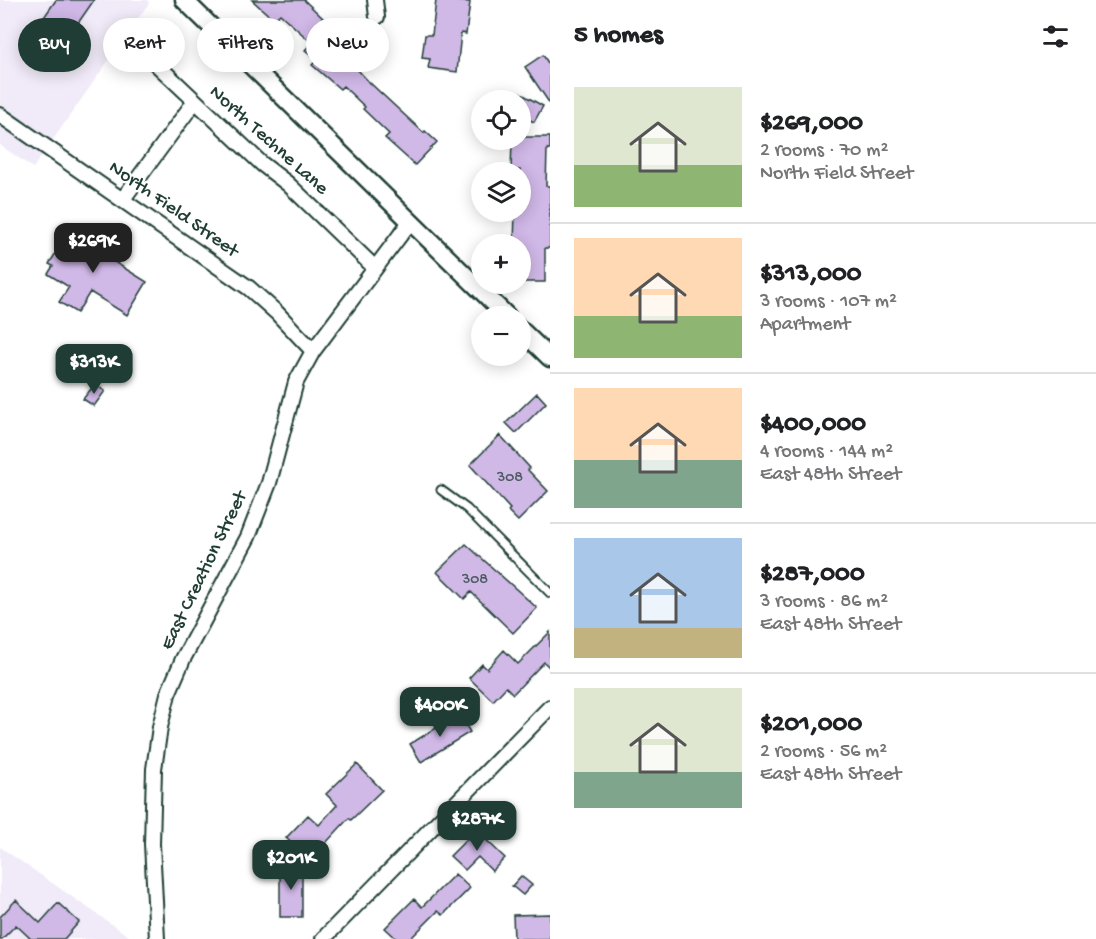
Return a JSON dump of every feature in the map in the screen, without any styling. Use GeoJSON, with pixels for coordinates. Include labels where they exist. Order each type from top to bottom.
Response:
{"type":"FeatureCollection","features":[{"type":"Feature","properties":{"kind":"street"},"geometry":{"type":"LineString","coordinates":[[184,0],[497,306]]}},
{"type":"Feature","properties":{"kind":"street"},"geometry":{"type":"LineString","coordinates":[[375,0],[377,17]]}},
{"type":"Feature","properties":{"kind":"street","name":"North Techne Lane"},"geometry":{"type":"LineString","coordinates":[[164,72],[262,164],[288,184],[375,268]]}},
{"type":"Feature","properties":{"kind":"street"},"geometry":{"type":"LineString","coordinates":[[123,199],[195,101]]}},
{"type":"Feature","properties":{"kind":"street","name":"North Field Street"},"geometry":{"type":"LineString","coordinates":[[0,115],[249,288],[277,313],[313,351]]}},
{"type":"Feature","properties":{"kind":"street","name":"East Creation Street"},"geometry":{"type":"LineString","coordinates":[[157,939],[152,844],[154,769],[162,716],[168,694],[183,659],[248,537],[269,483],[296,382],[313,351],[410,222]]}},
{"type":"Feature","properties":{"kind":"street"},"geometry":{"type":"LineString","coordinates":[[531,340],[550,358]]}},
{"type":"Feature","properties":{"kind":"street"},"geometry":{"type":"LineString","coordinates":[[328,937],[550,707]]}},
{"type":"Feature","properties":{"kind":"lane"},"geometry":{"type":"LineString","coordinates":[[441,490],[467,509],[550,593]]}},
{"type":"Feature","properties":{"kind":"shaded area"},"geometry":{"type":"Polygon","coordinates":[[[0,0],[147,0],[149,3],[138,18],[103,18],[103,68],[33,168],[0,145],[0,0]]]}},
{"type":"Feature","properties":{"kind":"shaded area"},"geometry":{"type":"Polygon","coordinates":[[[0,847],[133,939],[0,939],[0,847]]]}},
{"type":"Feature","properties":{"kind":"building"},"geometry":{"type":"Polygon","coordinates":[[[56,0],[94,0],[82,18],[43,18],[56,0]]]}},
{"type":"Feature","properties":{"kind":"building"},"geometry":{"type":"Polygon","coordinates":[[[252,0],[304,0],[323,18],[306,18],[306,38],[294,27],[294,18],[284,18],[280,14],[276,18],[272,18],[252,0]]]}},
{"type":"Feature","properties":{"kind":"building"},"geometry":{"type":"Polygon","coordinates":[[[436,0],[470,2],[466,34],[461,33],[457,72],[428,68],[430,59],[422,58],[425,35],[432,35],[436,0]]]}},
{"type":"Feature","properties":{"kind":"building"},"geometry":{"type":"Polygon","coordinates":[[[543,55],[550,66],[550,104],[525,67],[543,55]]]}},
{"type":"Feature","properties":{"kind":"building"},"geometry":{"type":"Polygon","coordinates":[[[320,72],[360,72],[424,133],[425,131],[437,142],[415,165],[385,138],[389,134],[363,109],[365,107],[343,86],[340,89],[320,72]]]}},
{"type":"Feature","properties":{"kind":"building"},"geometry":{"type":"Polygon","coordinates":[[[531,99],[543,106],[534,122],[531,120],[531,99]]]}},
{"type":"Feature","properties":{"kind":"building"},"geometry":{"type":"Polygon","coordinates":[[[531,137],[550,137],[550,149],[547,149],[546,186],[550,186],[550,248],[545,248],[545,282],[531,282],[531,234],[514,234],[515,222],[531,222],[531,162],[511,162],[512,150],[531,150],[531,137]]]}},
{"type":"Feature","properties":{"kind":"building"},"geometry":{"type":"Polygon","coordinates":[[[73,225],[100,241],[95,250],[147,282],[127,315],[90,292],[77,313],[59,302],[69,287],[48,274],[53,266],[49,264],[73,225]]]}},
{"type":"Feature","properties":{"kind":"building"},"geometry":{"type":"Polygon","coordinates":[[[95,384],[105,391],[94,406],[83,399],[95,384]]]}},
{"type":"Feature","properties":{"kind":"building"},"geometry":{"type":"Polygon","coordinates":[[[537,393],[546,403],[516,433],[506,423],[537,393]]]}},
{"type":"Feature","properties":{"kind":"building"},"geometry":{"type":"Polygon","coordinates":[[[500,435],[548,491],[518,521],[470,465],[500,435]]]}},
{"type":"Feature","properties":{"kind":"building"},"geometry":{"type":"Polygon","coordinates":[[[466,544],[537,608],[513,633],[471,592],[464,599],[437,572],[466,544]]]}},
{"type":"Feature","properties":{"kind":"building"},"geometry":{"type":"Polygon","coordinates":[[[550,632],[550,668],[544,662],[513,694],[506,687],[493,701],[469,678],[482,664],[487,669],[504,650],[518,664],[550,632]]]}},
{"type":"Feature","properties":{"kind":"building"},"geometry":{"type":"Polygon","coordinates":[[[459,714],[470,732],[421,762],[410,744],[459,714]]]}},
{"type":"Feature","properties":{"kind":"building"},"geometry":{"type":"Polygon","coordinates":[[[357,764],[382,790],[351,820],[349,818],[310,860],[286,838],[308,815],[319,825],[337,805],[326,794],[357,764]]]}},
{"type":"Feature","properties":{"kind":"building"},"geometry":{"type":"Polygon","coordinates":[[[476,830],[505,858],[492,871],[478,857],[465,870],[450,856],[476,830]]]}},
{"type":"Feature","properties":{"kind":"building"},"geometry":{"type":"Polygon","coordinates":[[[280,864],[302,864],[302,917],[280,917],[280,864]]]}},
{"type":"Feature","properties":{"kind":"building"},"geometry":{"type":"Polygon","coordinates":[[[455,874],[470,888],[443,915],[438,911],[410,939],[397,939],[385,928],[414,899],[422,907],[455,874]]]}},
{"type":"Feature","properties":{"kind":"building"},"geometry":{"type":"Polygon","coordinates":[[[521,876],[532,885],[523,895],[512,886],[521,876]]]}},
{"type":"Feature","properties":{"kind":"building"},"geometry":{"type":"Polygon","coordinates":[[[16,900],[40,923],[58,903],[79,922],[64,939],[31,939],[16,925],[0,939],[0,917],[16,900]]]}},
{"type":"Feature","properties":{"kind":"building"},"geometry":{"type":"Polygon","coordinates":[[[550,914],[550,939],[514,939],[513,915],[550,914]]]}}]}
